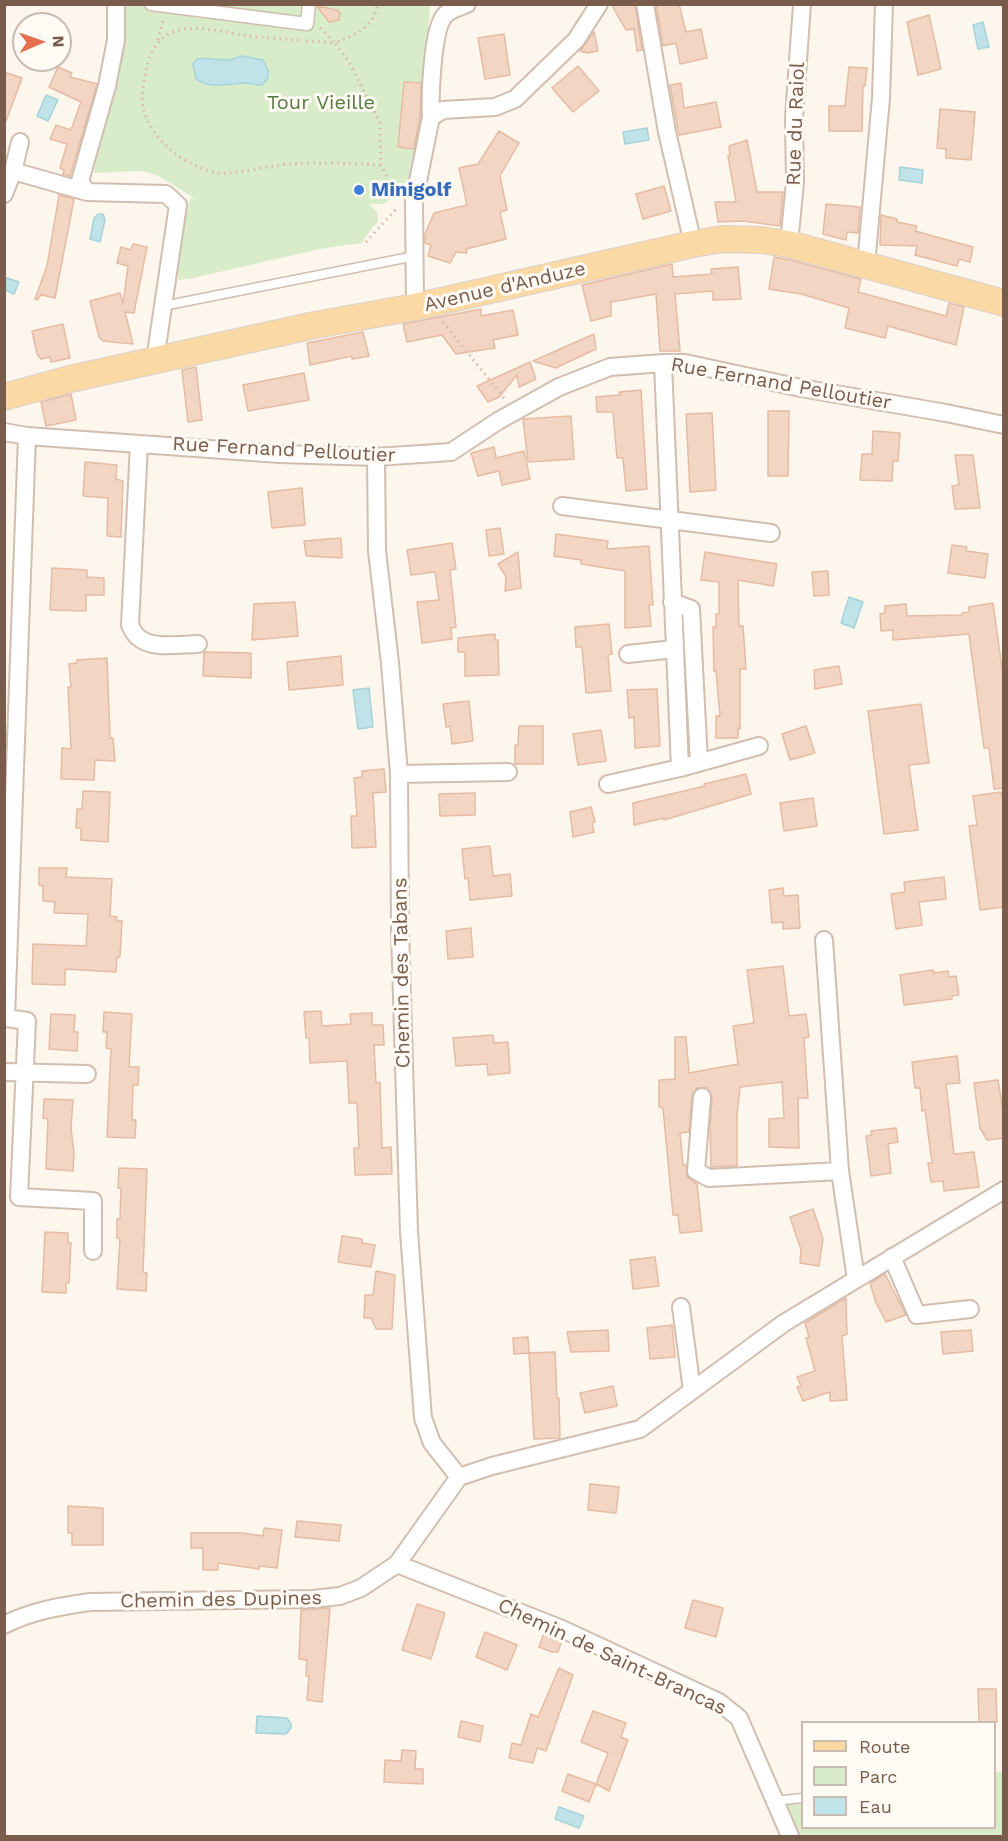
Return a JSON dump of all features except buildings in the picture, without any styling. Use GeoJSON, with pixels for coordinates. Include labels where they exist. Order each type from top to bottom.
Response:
{"type":"FeatureCollection","features":[{"type":"Feature","properties":{"kind":"main road","name":"Avenue d'Anduze"},"geometry":{"type":"LineString","coordinates":[[4,397],[155,360],[315,325],[422,306],[722,239],[762,240],[789,244],[1004,303]]}},
{"type":"Feature","properties":{"kind":"street"},"geometry":{"type":"LineString","coordinates":[[87,192],[80,182],[107,86],[116,40],[116,4]]}},
{"type":"Feature","properties":{"kind":"street"},"geometry":{"type":"LineString","coordinates":[[151,4],[307,24],[309,4]]}},
{"type":"Feature","properties":{"kind":"street"},"geometry":{"type":"LineString","coordinates":[[422,306],[415,256],[414,201],[430,117],[440,21],[448,12],[467,4]]}},
{"type":"Feature","properties":{"kind":"street"},"geometry":{"type":"LineString","coordinates":[[430,117],[443,110],[495,107],[515,99],[576,40],[599,4]]}},
{"type":"Feature","properties":{"kind":"street"},"geometry":{"type":"LineString","coordinates":[[645,4],[667,132],[693,244]]}},
{"type":"Feature","properties":{"kind":"street","name":"Rue du Raiol"},"geometry":{"type":"LineString","coordinates":[[789,244],[795,182],[794,118],[802,4]]}},
{"type":"Feature","properties":{"kind":"street"},"geometry":{"type":"LineString","coordinates":[[866,264],[881,98],[884,4]]}},
{"type":"Feature","properties":{"kind":"street"},"geometry":{"type":"LineString","coordinates":[[4,194],[13,171],[20,142]]}},
{"type":"Feature","properties":{"kind":"street"},"geometry":{"type":"LineString","coordinates":[[13,171],[87,192],[166,194],[178,205],[155,360]]}},
{"type":"Feature","properties":{"kind":"street"},"geometry":{"type":"LineString","coordinates":[[663,363],[680,768]]}},
{"type":"Feature","properties":{"kind":"street","name":"Rue Fernand Pelloutier"},"geometry":{"type":"LineString","coordinates":[[4,432],[27,436],[280,454],[376,457],[451,452],[559,387],[610,367],[663,363],[685,363],[801,388],[946,413],[1003,429]]}},
{"type":"Feature","properties":{"kind":"street"},"geometry":{"type":"LineString","coordinates":[[27,436],[6,1018],[27,1021],[20,1197],[93,1201],[93,1251]]}},
{"type":"Feature","properties":{"kind":"street"},"geometry":{"type":"LineString","coordinates":[[139,444],[130,625],[136,636],[146,642],[198,644]]}},
{"type":"Feature","properties":{"kind":"street","name":"Chemin des Tabans"},"geometry":{"type":"LineString","coordinates":[[376,457],[377,551],[390,663],[399,774],[400,930],[408,1220],[423,1418],[432,1443],[459,1477]]}},
{"type":"Feature","properties":{"kind":"street"},"geometry":{"type":"LineString","coordinates":[[562,506],[771,533]]}},
{"type":"Feature","properties":{"kind":"street"},"geometry":{"type":"LineString","coordinates":[[672,602],[691,609],[699,763]]}},
{"type":"Feature","properties":{"kind":"street"},"geometry":{"type":"LineString","coordinates":[[628,654],[674,649]]}},
{"type":"Feature","properties":{"kind":"street"},"geometry":{"type":"LineString","coordinates":[[608,784],[680,768],[759,746]]}},
{"type":"Feature","properties":{"kind":"street"},"geometry":{"type":"LineString","coordinates":[[399,774],[508,772]]}},
{"type":"Feature","properties":{"kind":"street"},"geometry":{"type":"LineString","coordinates":[[824,940],[840,1171],[856,1278]]}},
{"type":"Feature","properties":{"kind":"street"},"geometry":{"type":"LineString","coordinates":[[4,1072],[87,1074]]}},
{"type":"Feature","properties":{"kind":"street"},"geometry":{"type":"LineString","coordinates":[[702,1097],[696,1171],[709,1178],[840,1171]]}},
{"type":"Feature","properties":{"kind":"street"},"geometry":{"type":"LineString","coordinates":[[459,1477],[492,1466],[640,1429],[784,1323],[1004,1190]]}},
{"type":"Feature","properties":{"kind":"street"},"geometry":{"type":"LineString","coordinates":[[892,1257],[917,1315],[970,1310]]}},
{"type":"Feature","properties":{"kind":"street"},"geometry":{"type":"LineString","coordinates":[[681,1307],[692,1391]]}},
{"type":"Feature","properties":{"kind":"street","name":"Chemin des Dupines"},"geometry":{"type":"LineString","coordinates":[[4,1624],[57,1607],[90,1602],[313,1599],[340,1596],[361,1588],[397,1564],[459,1477]]}},
{"type":"Feature","properties":{"kind":"street","name":"Chemin de Saint-Brancas"},"geometry":{"type":"LineString","coordinates":[[397,1564],[561,1629],[719,1702],[739,1718],[790,1836]]}},
{"type":"Feature","properties":{"kind":"lane"},"geometry":{"type":"LineString","coordinates":[[582,30],[589,4]]}},
{"type":"Feature","properties":{"kind":"lane"},"geometry":{"type":"LineString","coordinates":[[163,306],[415,256]]}},
{"type":"Feature","properties":{"kind":"lane"},"geometry":{"type":"LineString","coordinates":[[775,1801],[801,1798]]}},
{"type":"Feature","properties":{"kind":"path"},"geometry":{"type":"LineString","coordinates":[[158,42],[167,34],[179,30],[198,29],[252,37],[335,43],[358,33],[370,23],[378,4]]}},
{"type":"Feature","properties":{"kind":"path"},"geometry":{"type":"LineString","coordinates":[[166,7],[158,42],[149,58],[145,74],[143,107],[150,124],[159,137],[178,156],[219,173],[288,164],[333,162],[381,165]]}},
{"type":"Feature","properties":{"kind":"path"},"geometry":{"type":"LineString","coordinates":[[335,43],[348,60],[380,123],[381,165],[402,202],[366,242]]}},
{"type":"Feature","properties":{"kind":"path"},"geometry":{"type":"LineString","coordinates":[[422,306],[503,394],[511,414]]}},
{"type":"Feature","properties":{"kind":"green space","name":"Tour Vieille"},"geometry":{"type":"Polygon","coordinates":[[[121,5],[430,5],[424,103],[409,182],[384,204],[369,204],[377,212],[378,221],[361,243],[320,249],[178,280],[181,239],[190,199],[194,198],[157,175],[140,171],[94,173],[121,5]]]}},
{"type":"Feature","properties":{"kind":"green space"},"geometry":{"type":"Polygon","coordinates":[[[1003,1771],[1003,1836],[797,1836],[783,1804],[801,1802],[801,1829],[996,1829],[996,1773],[1003,1771]]]}},
{"type":"Feature","properties":{"kind":"water"},"geometry":{"type":"Polygon","coordinates":[[[983,22],[989,47],[978,49],[973,25],[983,22]]]}},
{"type":"Feature","properties":{"kind":"water"},"geometry":{"type":"Polygon","coordinates":[[[242,56],[263,60],[268,70],[268,78],[262,85],[248,83],[214,85],[196,79],[193,64],[197,59],[229,60],[242,56]]]}},
{"type":"Feature","properties":{"kind":"water"},"geometry":{"type":"Polygon","coordinates":[[[46,95],[58,100],[48,121],[37,116],[46,95]]]}},
{"type":"Feature","properties":{"kind":"water"},"geometry":{"type":"Polygon","coordinates":[[[647,128],[649,140],[625,144],[623,132],[647,128]]]}},
{"type":"Feature","properties":{"kind":"water"},"geometry":{"type":"Polygon","coordinates":[[[900,167],[923,170],[922,183],[899,180],[900,167]]]}},
{"type":"Feature","properties":{"kind":"water"},"geometry":{"type":"Polygon","coordinates":[[[98,214],[103,214],[105,220],[100,242],[90,239],[94,218],[98,214]]]}},
{"type":"Feature","properties":{"kind":"water"},"geometry":{"type":"Polygon","coordinates":[[[4,277],[19,282],[14,294],[5,290],[4,277]]]}},
{"type":"Feature","properties":{"kind":"water"},"geometry":{"type":"Polygon","coordinates":[[[849,597],[863,602],[854,628],[841,623],[849,597]]]}},
{"type":"Feature","properties":{"kind":"water"},"geometry":{"type":"Polygon","coordinates":[[[369,688],[373,727],[358,729],[353,690],[369,688]]]}},
{"type":"Feature","properties":{"kind":"water"},"geometry":{"type":"Polygon","coordinates":[[[257,1716],[287,1718],[291,1728],[286,1734],[256,1733],[257,1716]]]}},
{"type":"Feature","properties":{"kind":"water"},"geometry":{"type":"Polygon","coordinates":[[[559,1807],[584,1816],[579,1828],[555,1819],[559,1807]]]}},
{"type":"Feature","properties":{"kind":"place","name":"Minigolf"},"geometry":{"type":"Point","coordinates":[359,190]}}]}
